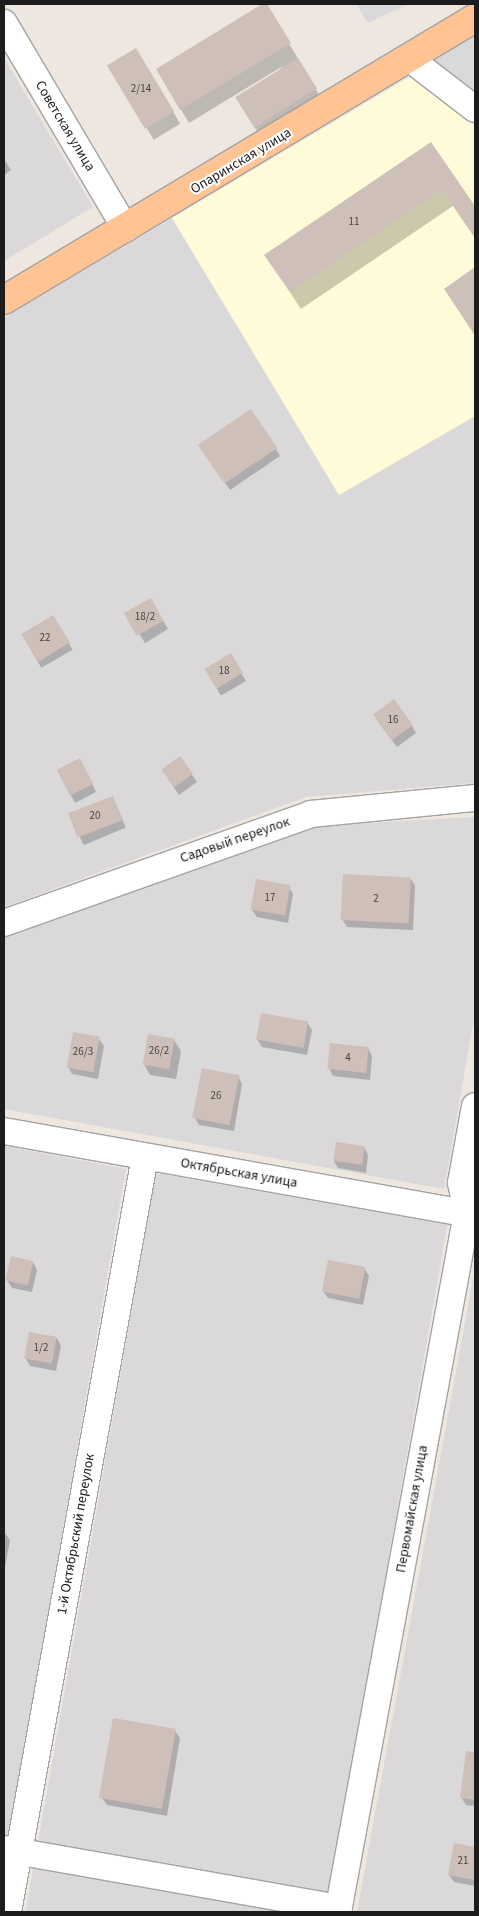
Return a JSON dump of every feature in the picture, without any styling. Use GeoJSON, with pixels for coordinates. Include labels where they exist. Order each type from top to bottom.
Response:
{"type":"FeatureCollection","features":[{"type":"Feature","properties":{"kind":"main road","name":"Опаринская улица"},"geometry":{"type":"LineString","coordinates":[[4,300],[410,59],[475,18]]}},
{"type":"Feature","properties":{"kind":"street","name":"Советская улица"},"geometry":{"type":"LineString","coordinates":[[4,23],[126,229]]}},
{"type":"Feature","properties":{"kind":"street"},"geometry":{"type":"LineString","coordinates":[[410,59],[475,108]]}},
{"type":"Feature","properties":{"kind":"street","name":"Садовый переулок"},"geometry":{"type":"LineString","coordinates":[[4,923],[311,814],[475,798]]}},
{"type":"Feature","properties":{"kind":"street","name":"Первомайская улица"},"geometry":{"type":"LineString","coordinates":[[338,1910],[471,1214],[461,1183],[475,1106]]}},
{"type":"Feature","properties":{"kind":"street","name":"Октябрьская улица"},"geometry":{"type":"LineString","coordinates":[[4,1131],[471,1214]]}},
{"type":"Feature","properties":{"kind":"street","name":"1-й Октябрьский переулок"},"geometry":{"type":"LineString","coordinates":[[8,1912],[11,1851],[144,1157]]}},
{"type":"Feature","properties":{"kind":"street"},"geometry":{"type":"LineString","coordinates":[[11,1851],[338,1910]]}},
{"type":"Feature","properties":{"kind":"shaded area"},"geometry":{"type":"Polygon","coordinates":[[[356,4],[408,4],[368,23],[356,4]]]}},
{"type":"Feature","properties":{"kind":"shaded area"},"geometry":{"type":"Polygon","coordinates":[[[475,35],[475,95],[431,62],[475,35]]]}},
{"type":"Feature","properties":{"kind":"shaded area"},"geometry":{"type":"Polygon","coordinates":[[[4,58],[93,207],[4,261],[4,58]]]}},
{"type":"Feature","properties":{"kind":"shaded area"},"geometry":{"type":"Polygon","coordinates":[[[410,77],[475,126],[475,416],[339,495],[172,218],[410,77]]]}},
{"type":"Feature","properties":{"kind":"shaded area"},"geometry":{"type":"Polygon","coordinates":[[[172,218],[339,495],[475,416],[475,783],[306,797],[4,907],[4,318],[172,218]]]}},
{"type":"Feature","properties":{"kind":"shaded area"},"geometry":{"type":"Polygon","coordinates":[[[475,817],[475,1013],[444,1189],[4,1109],[4,935],[313,826],[475,817]]]}},
{"type":"Feature","properties":{"kind":"shaded area"},"geometry":{"type":"Polygon","coordinates":[[[4,1146],[126,1169],[4,1864],[4,1146]]]}},
{"type":"Feature","properties":{"kind":"shaded area"},"geometry":{"type":"Polygon","coordinates":[[[156,1173],[448,1224],[326,1912],[26,1912],[156,1173]]]}},
{"type":"Feature","properties":{"kind":"shaded area"},"geometry":{"type":"Polygon","coordinates":[[[475,1268],[475,1912],[357,1912],[475,1268]]]}},
{"type":"Feature","properties":{"kind":"building"},"geometry":{"type":"Polygon","coordinates":[[[262,4],[267,4],[291,43],[180,110],[156,69],[262,4]]]}},
{"type":"Feature","properties":{"kind":"building"},"geometry":{"type":"Polygon","coordinates":[[[136,48],[174,111],[145,129],[107,66],[136,48]]]}},
{"type":"Feature","properties":{"kind":"building"},"geometry":{"type":"Polygon","coordinates":[[[298,58],[317,89],[254,128],[235,97],[298,58]]]}},
{"type":"Feature","properties":{"kind":"building"},"geometry":{"type":"Polygon","coordinates":[[[431,142],[475,206],[475,238],[442,189],[290,292],[264,255],[431,142]]]}},
{"type":"Feature","properties":{"kind":"building"},"geometry":{"type":"Polygon","coordinates":[[[475,267],[475,335],[444,289],[475,267]]]}},
{"type":"Feature","properties":{"kind":"building"},"geometry":{"type":"Polygon","coordinates":[[[251,409],[277,448],[224,484],[198,445],[251,409]]]}},
{"type":"Feature","properties":{"kind":"building"},"geometry":{"type":"Polygon","coordinates":[[[151,598],[164,621],[136,636],[124,613],[151,598]]]}},
{"type":"Feature","properties":{"kind":"building"},"geometry":{"type":"Polygon","coordinates":[[[53,615],[70,642],[39,662],[22,635],[53,615]]]}},
{"type":"Feature","properties":{"kind":"building"},"geometry":{"type":"Polygon","coordinates":[[[231,653],[243,673],[216,689],[204,669],[231,653]]]}},
{"type":"Feature","properties":{"kind":"building"},"geometry":{"type":"Polygon","coordinates":[[[394,699],[413,725],[392,740],[373,714],[394,699]]]}},
{"type":"Feature","properties":{"kind":"building"},"geometry":{"type":"Polygon","coordinates":[[[180,756],[193,774],[174,787],[161,770],[180,756]]]}},
{"type":"Feature","properties":{"kind":"building"},"geometry":{"type":"Polygon","coordinates":[[[80,758],[93,784],[70,796],[57,770],[80,758]]]}},
{"type":"Feature","properties":{"kind":"building"},"geometry":{"type":"Polygon","coordinates":[[[113,796],[122,820],[78,837],[68,813],[113,796]]]}},
{"type":"Feature","properties":{"kind":"building"},"geometry":{"type":"Polygon","coordinates":[[[343,874],[411,878],[408,923],[341,920],[343,874]]]}},
{"type":"Feature","properties":{"kind":"building"},"geometry":{"type":"Polygon","coordinates":[[[256,879],[290,885],[285,916],[251,910],[256,879]]]}},
{"type":"Feature","properties":{"kind":"building"},"geometry":{"type":"Polygon","coordinates":[[[261,1013],[308,1021],[304,1048],[256,1040],[261,1013]]]}},
{"type":"Feature","properties":{"kind":"building"},"geometry":{"type":"Polygon","coordinates":[[[73,1032],[100,1037],[93,1072],[67,1067],[73,1032]]]}},
{"type":"Feature","properties":{"kind":"building"},"geometry":{"type":"Polygon","coordinates":[[[148,1034],[175,1039],[169,1069],[143,1065],[148,1034]]]}},
{"type":"Feature","properties":{"kind":"building"},"geometry":{"type":"Polygon","coordinates":[[[330,1043],[369,1047],[366,1073],[327,1069],[330,1043]]]}},
{"type":"Feature","properties":{"kind":"building"},"geometry":{"type":"Polygon","coordinates":[[[202,1068],[239,1075],[230,1125],[192,1118],[202,1068]]]}},
{"type":"Feature","properties":{"kind":"building"},"geometry":{"type":"Polygon","coordinates":[[[336,1142],[365,1146],[362,1165],[333,1161],[336,1142]]]}},
{"type":"Feature","properties":{"kind":"building"},"geometry":{"type":"Polygon","coordinates":[[[11,1256],[33,1261],[28,1286],[5,1280],[11,1256]]]}},
{"type":"Feature","properties":{"kind":"building"},"geometry":{"type":"Polygon","coordinates":[[[328,1260],[365,1267],[359,1299],[322,1291],[328,1260]]]}},
{"type":"Feature","properties":{"kind":"building"},"geometry":{"type":"Polygon","coordinates":[[[29,1332],[57,1337],[52,1363],[24,1359],[29,1332]]]}},
{"type":"Feature","properties":{"kind":"building"},"geometry":{"type":"Polygon","coordinates":[[[113,1718],[176,1729],[162,1809],[99,1798],[113,1718]]]}},
{"type":"Feature","properties":{"kind":"building"},"geometry":{"type":"Polygon","coordinates":[[[466,1751],[475,1752],[475,1800],[460,1798],[466,1751]]]}},
{"type":"Feature","properties":{"kind":"building"},"geometry":{"type":"Polygon","coordinates":[[[454,1843],[475,1847],[475,1880],[448,1875],[454,1843]]]}}]}
